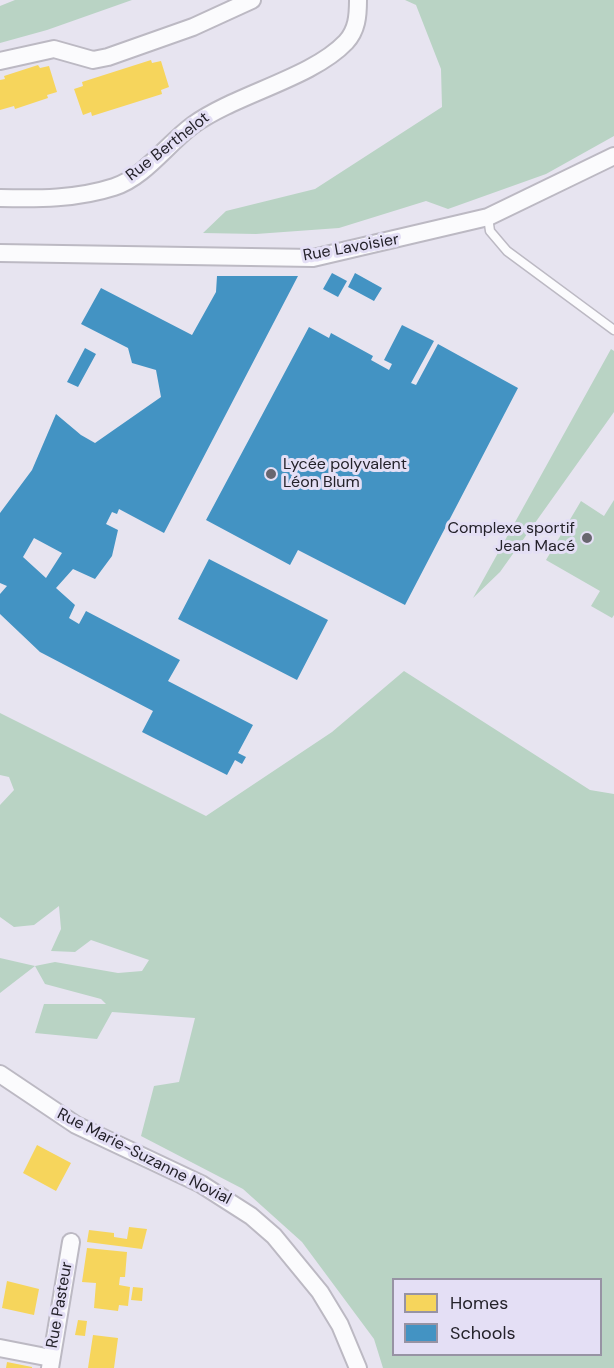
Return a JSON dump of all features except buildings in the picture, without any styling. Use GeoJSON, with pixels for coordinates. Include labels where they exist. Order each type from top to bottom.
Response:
{"type":"FeatureCollection","features":[{"type":"Feature","properties":{"kind":"street"},"geometry":{"type":"LineString","coordinates":[[0,61],[54,49],[93,60],[108,57],[193,27],[252,0]]}},
{"type":"Feature","properties":{"kind":"street","name":"Rue Berthelot"},"geometry":{"type":"LineString","coordinates":[[0,198],[45,199],[116,187],[139,172],[191,126],[217,109],[299,72],[336,51],[348,40],[358,21],[358,0]]}},
{"type":"Feature","properties":{"kind":"street","name":"Rue Lavoisier"},"geometry":{"type":"LineString","coordinates":[[0,253],[313,258],[488,217],[614,156]]}},
{"type":"Feature","properties":{"kind":"street","name":"Rue Marie-Suzanne Novial"},"geometry":{"type":"LineString","coordinates":[[0,1074],[76,1125],[201,1184],[251,1216],[274,1236],[320,1292],[339,1325],[358,1368]]}},
{"type":"Feature","properties":{"kind":"street","name":"Rue Pasteur"},"geometry":{"type":"LineString","coordinates":[[50,1363],[71,1242]]}},
{"type":"Feature","properties":{"kind":"street"},"geometry":{"type":"LineString","coordinates":[[0,1348],[50,1363]]}},
{"type":"Feature","properties":{"kind":"lane"},"geometry":{"type":"LineString","coordinates":[[488,217],[490,231],[507,250],[614,330]]}},
{"type":"Feature","properties":{"kind":"green space"},"geometry":{"type":"Polygon","coordinates":[[[15,0],[132,0],[47,30],[0,43],[0,6],[15,0]]]}},
{"type":"Feature","properties":{"kind":"green space"},"geometry":{"type":"Polygon","coordinates":[[[405,0],[614,0],[614,136],[546,174],[448,209],[426,201],[339,228],[256,234],[203,233],[226,211],[315,189],[442,107],[441,69],[416,5],[405,0]]]}},
{"type":"Feature","properties":{"kind":"green space"},"geometry":{"type":"Polygon","coordinates":[[[611,349],[614,351],[614,412],[500,572],[473,598],[611,349]]]}},
{"type":"Feature","properties":{"kind":"green space","name":"Complexe sportif Jean Macé"},"geometry":{"type":"Polygon","coordinates":[[[614,500],[614,615],[612,618],[591,606],[600,591],[546,560],[581,501],[604,516],[614,500]]]}},
{"type":"Feature","properties":{"kind":"green space"},"geometry":{"type":"Polygon","coordinates":[[[404,671],[590,790],[614,794],[614,1368],[383,1368],[374,1339],[302,1242],[243,1189],[141,1136],[154,1086],[179,1082],[195,1018],[112,1012],[97,1039],[35,1033],[44,1004],[106,1004],[101,999],[45,984],[35,966],[55,962],[118,973],[142,971],[149,960],[91,940],[75,952],[51,951],[61,929],[59,906],[34,925],[14,927],[0,917],[0,805],[14,790],[9,777],[0,775],[0,713],[206,816],[332,732],[404,671]]]}},
{"type":"Feature","properties":{"kind":"green space"},"geometry":{"type":"Polygon","coordinates":[[[0,958],[35,966],[0,993],[0,958]]]}},
{"type":"Feature","properties":{"kind":"place","name":"Lycée polyvalent Léon Blum"},"geometry":{"type":"Point","coordinates":[271,474]}},
{"type":"Feature","properties":{"kind":"place","name":"Complexe sportif Jean Macé"},"geometry":{"type":"Point","coordinates":[587,538]}}]}
